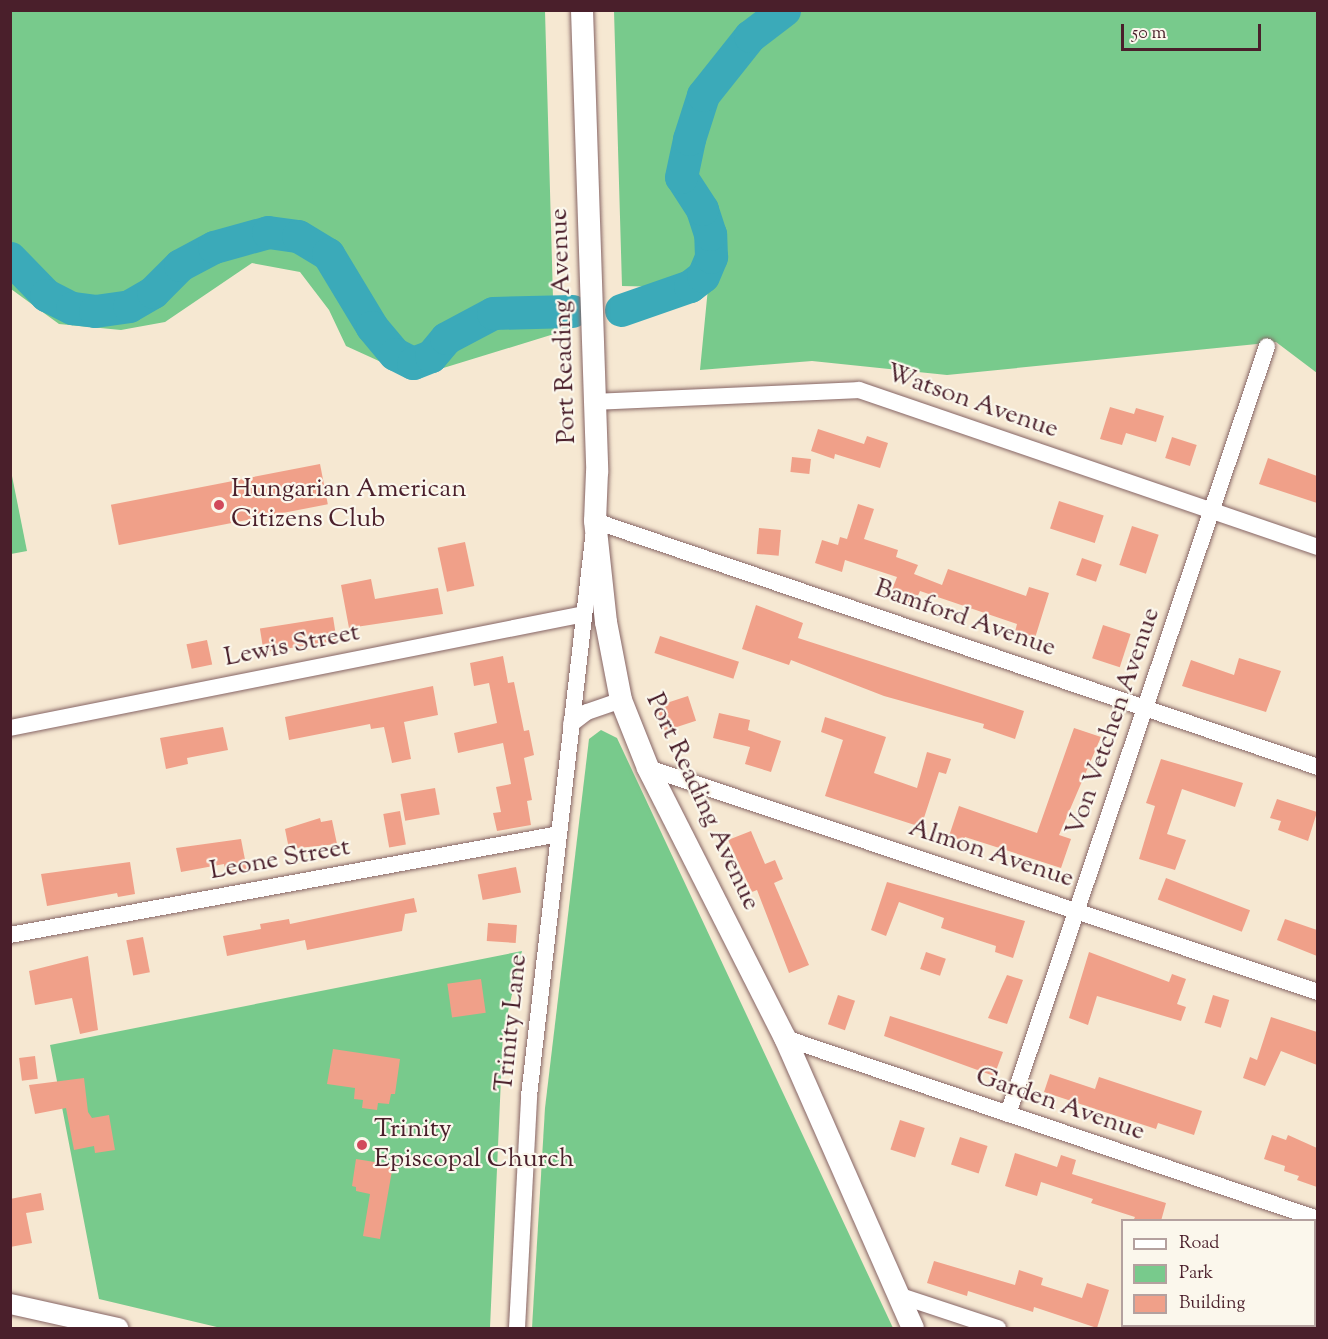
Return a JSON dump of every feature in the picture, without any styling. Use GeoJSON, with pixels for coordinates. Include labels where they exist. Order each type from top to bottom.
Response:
{"type":"FeatureCollection","features":[{"type":"Feature","properties":{"kind":"main road","name":"Port Reading Avenue"},"geometry":{"type":"LineString","coordinates":[[582,10],[595,402],[595,521],[606,622],[621,700],[648,768],[785,1038],[901,1296],[913,1329]]}},
{"type":"Feature","properties":{"kind":"street","name":"Von Vetchen Avenue"},"geometry":{"type":"LineString","coordinates":[[1008,1114],[1267,346]]}},
{"type":"Feature","properties":{"kind":"street","name":"Watson Avenue"},"geometry":{"type":"LineString","coordinates":[[595,402],[859,390],[1317,547]]}},
{"type":"Feature","properties":{"kind":"street","name":"Trinity Lane"},"geometry":{"type":"LineString","coordinates":[[517,1329],[528,1096],[595,521]]}},
{"type":"Feature","properties":{"kind":"street","name":"Bamford Avenue"},"geometry":{"type":"LineString","coordinates":[[595,521],[1317,767]]}},
{"type":"Feature","properties":{"kind":"street","name":"Lewis Street"},"geometry":{"type":"LineString","coordinates":[[10,728],[584,614]]}},
{"type":"Feature","properties":{"kind":"street"},"geometry":{"type":"LineString","coordinates":[[572,724],[587,712],[621,700]]}},
{"type":"Feature","properties":{"kind":"street","name":"Almon Avenue"},"geometry":{"type":"LineString","coordinates":[[648,768],[1077,909],[1317,992]]}},
{"type":"Feature","properties":{"kind":"street","name":"Leone Street"},"geometry":{"type":"LineString","coordinates":[[10,935],[559,834]]}},
{"type":"Feature","properties":{"kind":"street","name":"Garden Avenue"},"geometry":{"type":"LineString","coordinates":[[785,1038],[1317,1219]]}},
{"type":"Feature","properties":{"kind":"street"},"geometry":{"type":"LineString","coordinates":[[901,1296],[998,1329]]}},
{"type":"Feature","properties":{"kind":"street"},"geometry":{"type":"LineString","coordinates":[[10,1304],[118,1329]]}},
{"type":"Feature","properties":{"kind":"green space"},"geometry":{"type":"Polygon","coordinates":[[[10,11],[545,11],[554,334],[414,377],[346,346],[329,310],[300,272],[252,263],[165,322],[121,330],[59,324],[11,289],[10,11]]]}},
{"type":"Feature","properties":{"kind":"green space"},"geometry":{"type":"Polygon","coordinates":[[[614,11],[1317,11],[1317,373],[1276,342],[947,375],[812,361],[700,370],[708,288],[622,286],[614,11]]]}},
{"type":"Feature","properties":{"kind":"green space"},"geometry":{"type":"Polygon","coordinates":[[[11,471],[27,551],[10,554],[11,471]]]}},
{"type":"Feature","properties":{"kind":"green space"},"geometry":{"type":"Polygon","coordinates":[[[601,730],[617,738],[893,1328],[532,1328],[545,1108],[589,739],[601,730]]]}},
{"type":"Feature","properties":{"kind":"green space"},"geometry":{"type":"Polygon","coordinates":[[[522,951],[503,1033],[490,1328],[221,1328],[99,1299],[50,1045],[522,951]]]}},
{"type":"Feature","properties":{"kind":"building"},"geometry":{"type":"Polygon","coordinates":[[[1110,407],[1134,414],[1136,408],[1164,416],[1156,442],[1126,433],[1122,445],[1100,439],[1110,407]]]}},
{"type":"Feature","properties":{"kind":"building"},"geometry":{"type":"Polygon","coordinates":[[[818,429],[864,444],[867,436],[888,443],[880,468],[835,454],[834,459],[811,451],[818,429]]]}},
{"type":"Feature","properties":{"kind":"building"},"geometry":{"type":"Polygon","coordinates":[[[1172,437],[1197,445],[1190,466],[1165,458],[1172,437]]]}},
{"type":"Feature","properties":{"kind":"building"},"geometry":{"type":"Polygon","coordinates":[[[792,457],[811,459],[809,474],[790,472],[792,457]]]}},
{"type":"Feature","properties":{"kind":"building"},"geometry":{"type":"Polygon","coordinates":[[[1268,458],[1317,476],[1317,503],[1259,484],[1268,458]]]}},
{"type":"Feature","properties":{"kind":"building","name":"Hungarian American Citizens Club"},"geometry":{"type":"Polygon","coordinates":[[[320,464],[328,504],[119,545],[111,505],[320,464]]]}},
{"type":"Feature","properties":{"kind":"building"},"geometry":{"type":"Polygon","coordinates":[[[1059,501],[1104,516],[1095,543],[1050,529],[1059,501]]]}},
{"type":"Feature","properties":{"kind":"building"},"geometry":{"type":"Polygon","coordinates":[[[858,504],[874,509],[864,539],[898,550],[896,557],[918,565],[914,574],[942,585],[948,569],[1026,596],[1029,587],[1049,593],[1035,638],[1015,632],[1017,624],[920,591],[914,605],[890,595],[897,577],[845,560],[842,572],[815,563],[822,540],[838,545],[840,537],[847,539],[858,504]]]}},
{"type":"Feature","properties":{"kind":"building"},"geometry":{"type":"Polygon","coordinates":[[[1132,526],[1159,535],[1146,574],[1119,565],[1132,526]]]}},
{"type":"Feature","properties":{"kind":"building"},"geometry":{"type":"Polygon","coordinates":[[[759,528],[781,530],[779,556],[757,554],[759,528]]]}},
{"type":"Feature","properties":{"kind":"building"},"geometry":{"type":"Polygon","coordinates":[[[465,542],[474,586],[447,592],[438,548],[465,542]]]}},
{"type":"Feature","properties":{"kind":"building"},"geometry":{"type":"Polygon","coordinates":[[[1082,558],[1102,565],[1096,582],[1076,575],[1082,558]]]}},
{"type":"Feature","properties":{"kind":"building"},"geometry":{"type":"Polygon","coordinates":[[[371,579],[375,599],[438,588],[443,614],[349,628],[341,585],[371,579]]]}},
{"type":"Feature","properties":{"kind":"building"},"geometry":{"type":"Polygon","coordinates":[[[756,605],[803,623],[798,638],[1024,711],[1015,739],[983,728],[984,724],[884,696],[791,660],[789,665],[742,649],[756,605]]]}},
{"type":"Feature","properties":{"kind":"building"},"geometry":{"type":"Polygon","coordinates":[[[333,617],[337,641],[264,652],[260,629],[333,617]]]}},
{"type":"Feature","properties":{"kind":"building"},"geometry":{"type":"Polygon","coordinates":[[[1103,625],[1131,634],[1120,667],[1092,658],[1103,625]]]}},
{"type":"Feature","properties":{"kind":"building"},"geometry":{"type":"Polygon","coordinates":[[[660,636],[739,662],[733,679],[654,653],[660,636]]]}},
{"type":"Feature","properties":{"kind":"building"},"geometry":{"type":"Polygon","coordinates":[[[207,640],[212,664],[192,669],[186,644],[207,640]]]}},
{"type":"Feature","properties":{"kind":"building"},"geometry":{"type":"Polygon","coordinates":[[[503,656],[508,683],[514,682],[524,731],[529,730],[534,755],[524,758],[532,800],[527,801],[531,825],[497,831],[493,813],[501,812],[496,787],[511,784],[503,743],[458,753],[454,733],[497,723],[489,683],[474,686],[470,663],[503,656]]]}},
{"type":"Feature","properties":{"kind":"building"},"geometry":{"type":"Polygon","coordinates":[[[1239,658],[1281,671],[1266,712],[1182,686],[1191,660],[1234,675],[1239,658]]]}},
{"type":"Feature","properties":{"kind":"building"},"geometry":{"type":"Polygon","coordinates":[[[433,686],[438,715],[404,722],[411,759],[392,763],[384,727],[371,729],[370,724],[289,740],[285,717],[433,686]]]}},
{"type":"Feature","properties":{"kind":"building"},"geometry":{"type":"Polygon","coordinates":[[[688,696],[696,721],[665,731],[657,706],[688,696]]]}},
{"type":"Feature","properties":{"kind":"building"},"geometry":{"type":"Polygon","coordinates":[[[719,713],[750,720],[748,730],[781,741],[771,772],[745,764],[750,747],[713,738],[719,713]]]}},
{"type":"Feature","properties":{"kind":"building"},"geometry":{"type":"Polygon","coordinates":[[[825,717],[886,737],[874,773],[917,788],[927,752],[951,759],[946,774],[939,772],[921,827],[825,796],[843,740],[821,732],[825,717]]]}},
{"type":"Feature","properties":{"kind":"building"},"geometry":{"type":"Polygon","coordinates":[[[223,727],[228,750],[187,758],[188,764],[166,769],[160,738],[223,727]]]}},
{"type":"Feature","properties":{"kind":"building"},"geometry":{"type":"Polygon","coordinates":[[[1074,728],[1101,737],[1059,835],[1071,839],[1061,868],[965,837],[963,841],[949,836],[959,806],[1037,833],[1074,728]]]}},
{"type":"Feature","properties":{"kind":"building"},"geometry":{"type":"Polygon","coordinates":[[[1161,759],[1243,783],[1235,807],[1182,789],[1167,834],[1186,840],[1175,870],[1139,859],[1155,806],[1146,803],[1161,759]]]}},
{"type":"Feature","properties":{"kind":"building"},"geometry":{"type":"Polygon","coordinates":[[[435,788],[440,815],[405,821],[401,794],[435,788]]]}},
{"type":"Feature","properties":{"kind":"building"},"geometry":{"type":"Polygon","coordinates":[[[1277,799],[1317,812],[1308,841],[1278,830],[1281,821],[1270,818],[1277,799]]]}},
{"type":"Feature","properties":{"kind":"building"},"geometry":{"type":"Polygon","coordinates":[[[400,811],[406,844],[389,847],[383,814],[400,811]]]}},
{"type":"Feature","properties":{"kind":"building"},"geometry":{"type":"Polygon","coordinates":[[[320,818],[321,822],[332,820],[337,844],[289,849],[285,829],[320,818]]]}},
{"type":"Feature","properties":{"kind":"building"},"geometry":{"type":"Polygon","coordinates":[[[751,831],[765,864],[775,860],[783,879],[774,883],[809,965],[789,973],[757,890],[752,892],[728,840],[751,831]]]}},
{"type":"Feature","properties":{"kind":"building"},"geometry":{"type":"Polygon","coordinates":[[[241,839],[247,870],[226,874],[224,864],[181,872],[176,848],[241,839]]]}},
{"type":"Feature","properties":{"kind":"building"},"geometry":{"type":"Polygon","coordinates":[[[130,862],[135,894],[118,897],[117,893],[47,906],[41,874],[130,862]]]}},
{"type":"Feature","properties":{"kind":"building"},"geometry":{"type":"Polygon","coordinates":[[[516,867],[521,893],[483,900],[478,874],[516,867]]]}},
{"type":"Feature","properties":{"kind":"building"},"geometry":{"type":"Polygon","coordinates":[[[1166,878],[1250,910],[1242,932],[1158,899],[1166,878]]]}},
{"type":"Feature","properties":{"kind":"building"},"geometry":{"type":"Polygon","coordinates":[[[887,882],[1025,921],[1013,958],[995,952],[996,946],[941,928],[944,918],[899,902],[886,936],[871,930],[887,882]]]}},
{"type":"Feature","properties":{"kind":"building"},"geometry":{"type":"Polygon","coordinates":[[[414,898],[417,912],[405,914],[402,931],[307,950],[305,940],[227,956],[223,936],[261,929],[260,924],[289,919],[290,924],[414,898]]]}},
{"type":"Feature","properties":{"kind":"building"},"geometry":{"type":"Polygon","coordinates":[[[1285,919],[1317,930],[1317,956],[1277,940],[1285,919]]]}},
{"type":"Feature","properties":{"kind":"building"},"geometry":{"type":"Polygon","coordinates":[[[488,923],[517,925],[516,943],[487,941],[488,923]]]}},
{"type":"Feature","properties":{"kind":"building"},"geometry":{"type":"Polygon","coordinates":[[[143,937],[150,972],[133,976],[126,940],[143,937]]]}},
{"type":"Feature","properties":{"kind":"building"},"geometry":{"type":"Polygon","coordinates":[[[926,952],[946,959],[940,976],[920,969],[926,952]]]}},
{"type":"Feature","properties":{"kind":"building"},"geometry":{"type":"Polygon","coordinates":[[[1089,952],[1169,982],[1172,974],[1186,979],[1177,1004],[1186,1007],[1181,1021],[1097,996],[1088,1025],[1069,1018],[1089,952]]]}},
{"type":"Feature","properties":{"kind":"building"},"geometry":{"type":"Polygon","coordinates":[[[88,956],[98,1030],[80,1034],[72,998],[35,1005],[29,971],[88,956]]]}},
{"type":"Feature","properties":{"kind":"building"},"geometry":{"type":"Polygon","coordinates":[[[1007,975],[1023,980],[1007,1024],[988,1018],[1007,975]]]}},
{"type":"Feature","properties":{"kind":"building"},"geometry":{"type":"Polygon","coordinates":[[[481,979],[486,1013],[452,1017],[447,984],[481,979]]]}},
{"type":"Feature","properties":{"kind":"building"},"geometry":{"type":"Polygon","coordinates":[[[838,995],[855,1001],[845,1030],[828,1024],[838,995]]]}},
{"type":"Feature","properties":{"kind":"building"},"geometry":{"type":"Polygon","coordinates":[[[1213,995],[1229,1000],[1221,1028],[1205,1023],[1213,995]]]}},
{"type":"Feature","properties":{"kind":"building"},"geometry":{"type":"Polygon","coordinates":[[[890,1016],[1003,1052],[994,1076],[884,1036],[890,1016]]]}},
{"type":"Feature","properties":{"kind":"building"},"geometry":{"type":"Polygon","coordinates":[[[1271,1017],[1317,1032],[1317,1065],[1281,1051],[1265,1086],[1243,1078],[1250,1057],[1257,1060],[1271,1017]]]}},
{"type":"Feature","properties":{"kind":"building"},"geometry":{"type":"Polygon","coordinates":[[[333,1049],[400,1059],[395,1094],[391,1094],[389,1104],[378,1103],[377,1110],[362,1108],[363,1100],[354,1099],[355,1088],[327,1084],[333,1049]]]}},
{"type":"Feature","properties":{"kind":"building"},"geometry":{"type":"Polygon","coordinates":[[[35,1056],[38,1079],[22,1081],[19,1058],[35,1056]]]}},
{"type":"Feature","properties":{"kind":"building"},"geometry":{"type":"Polygon","coordinates":[[[1050,1074],[1095,1089],[1099,1077],[1202,1111],[1194,1135],[1158,1123],[1156,1129],[1044,1092],[1050,1074]]]}},
{"type":"Feature","properties":{"kind":"building"},"geometry":{"type":"Polygon","coordinates":[[[84,1078],[88,1112],[92,1118],[109,1115],[115,1150],[95,1153],[94,1146],[74,1150],[66,1108],[35,1114],[29,1085],[84,1078]]]}},
{"type":"Feature","properties":{"kind":"building"},"geometry":{"type":"Polygon","coordinates":[[[900,1120],[925,1128],[915,1158],[890,1149],[900,1120]]]}},
{"type":"Feature","properties":{"kind":"building"},"geometry":{"type":"Polygon","coordinates":[[[1272,1135],[1286,1140],[1288,1135],[1317,1148],[1317,1187],[1297,1180],[1299,1176],[1284,1171],[1285,1166],[1264,1159],[1272,1135]]]}},
{"type":"Feature","properties":{"kind":"building"},"geometry":{"type":"Polygon","coordinates":[[[960,1137],[988,1146],[979,1174],[951,1165],[960,1137]]]}},
{"type":"Feature","properties":{"kind":"building"},"geometry":{"type":"Polygon","coordinates":[[[1015,1153],[1057,1167],[1061,1155],[1076,1160],[1072,1174],[1166,1203],[1162,1219],[1134,1219],[1135,1217],[1091,1203],[1093,1199],[1041,1182],[1037,1196],[1005,1186],[1015,1153]]]}},
{"type":"Feature","properties":{"kind":"building"},"geometry":{"type":"Polygon","coordinates":[[[356,1159],[393,1165],[380,1239],[363,1236],[370,1194],[356,1191],[356,1187],[352,1186],[356,1159]]]}},
{"type":"Feature","properties":{"kind":"building"},"geometry":{"type":"Polygon","coordinates":[[[41,1193],[44,1210],[26,1213],[32,1243],[10,1247],[10,1199],[41,1193]]]}},
{"type":"Feature","properties":{"kind":"building"},"geometry":{"type":"Polygon","coordinates":[[[934,1261],[1015,1285],[1019,1270],[1043,1278],[1041,1285],[1082,1298],[1087,1283],[1109,1290],[1097,1328],[1034,1307],[1033,1312],[968,1291],[967,1296],[927,1283],[934,1261]]]}},
{"type":"Feature","properties":{"kind":"waterway"},"geometry":{"type":"LineString","coordinates":[[621,310],[690,286],[703,276],[711,257],[710,234],[702,209],[681,177],[689,139],[703,95],[750,36],[784,10]]}},
{"type":"Feature","properties":{"kind":"waterway"},"geometry":{"type":"LineString","coordinates":[[10,258],[46,295],[72,308],[95,311],[129,306],[153,292],[180,265],[214,247],[268,232],[298,236],[328,254],[372,327],[395,354],[413,363],[431,356],[446,338],[493,313],[572,311]]}},
{"type":"Feature","properties":{"kind":"place","name":"Hungarian American Citizens Club"},"geometry":{"type":"Point","coordinates":[219,505]}},
{"type":"Feature","properties":{"kind":"place","name":"Trinity Episcopal Church"},"geometry":{"type":"Point","coordinates":[362,1145]}}]}
